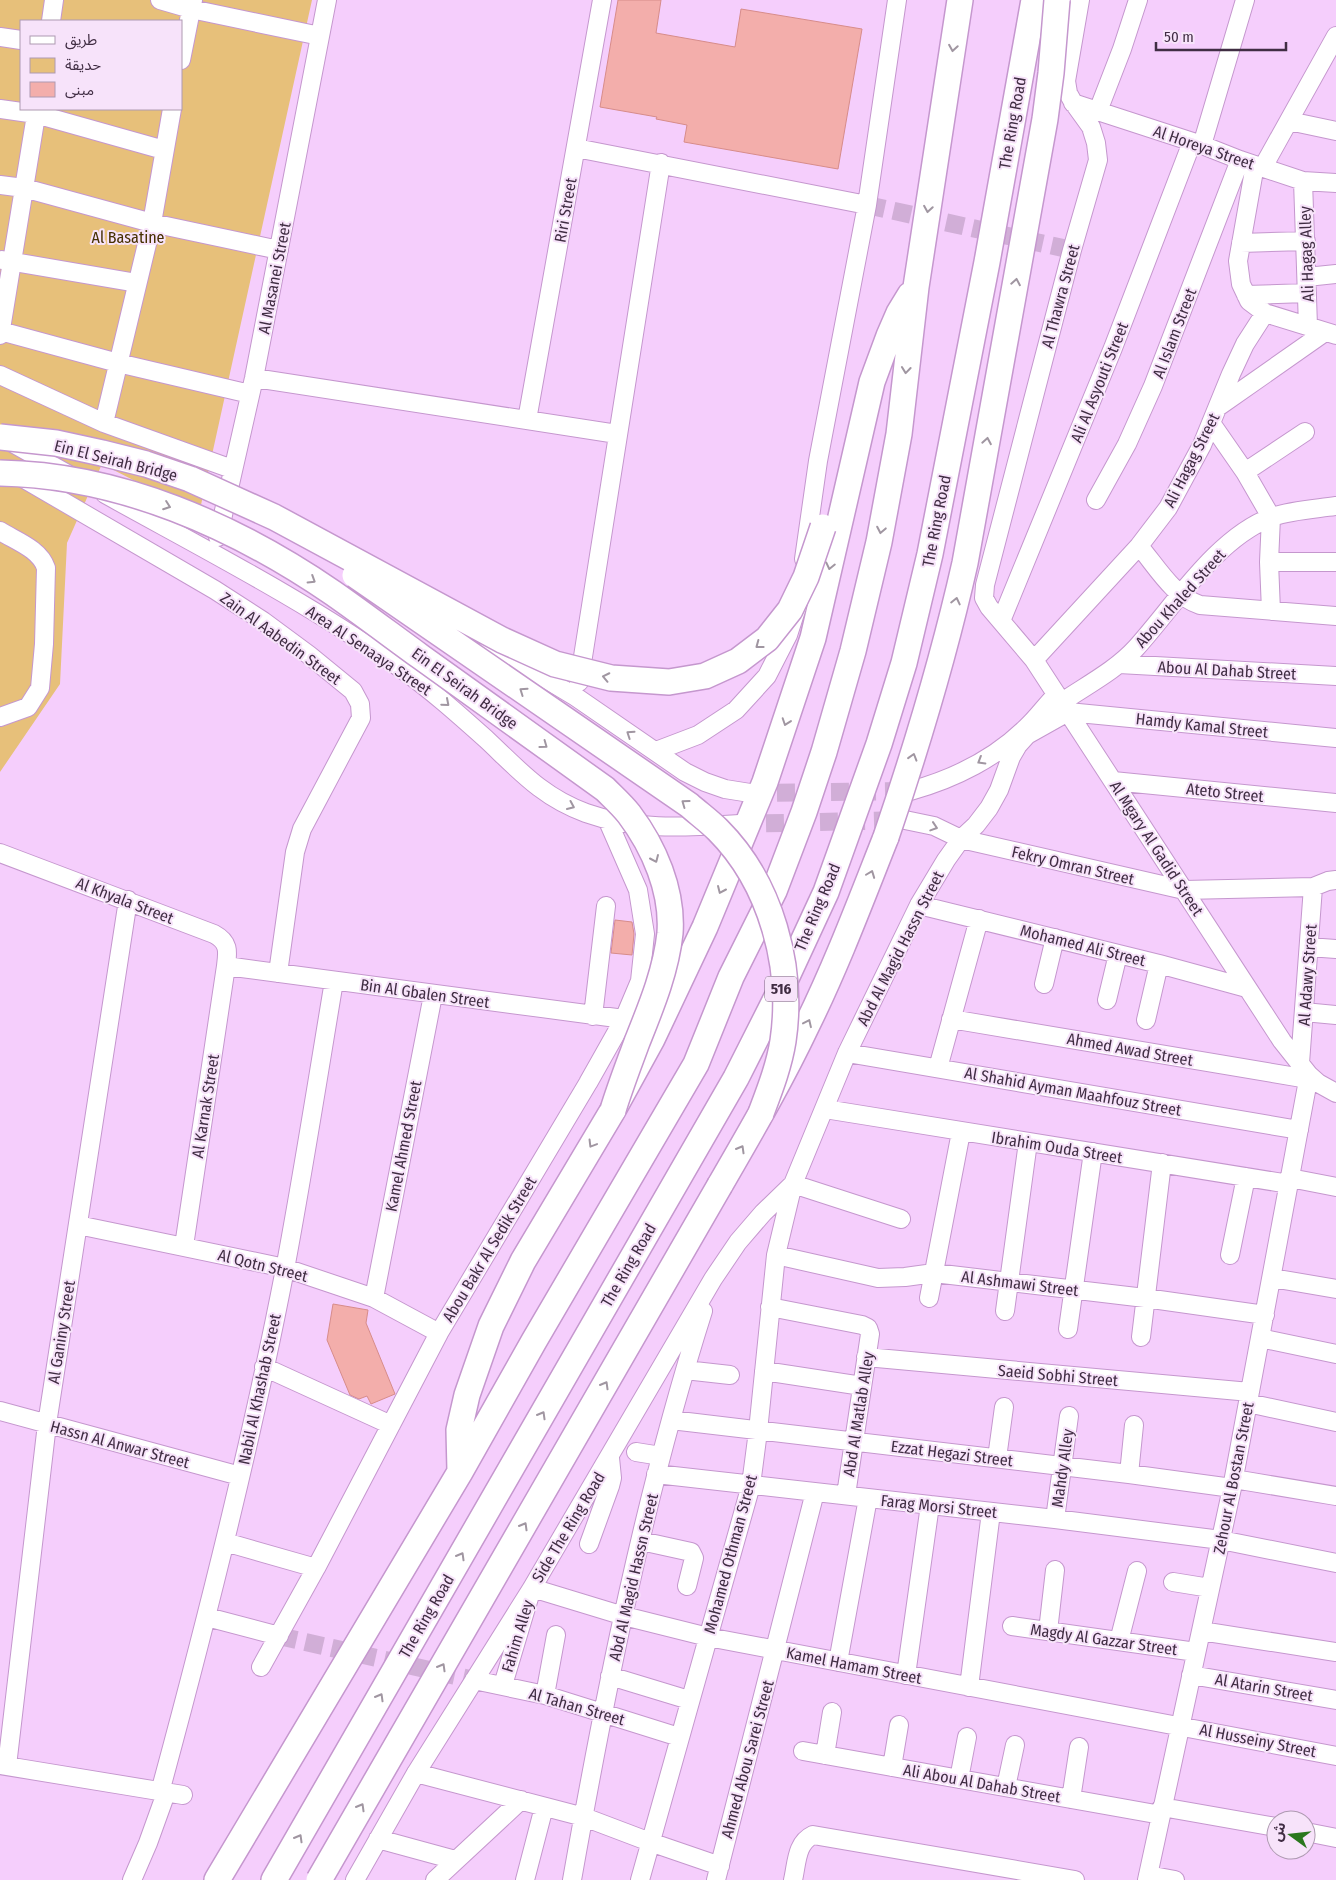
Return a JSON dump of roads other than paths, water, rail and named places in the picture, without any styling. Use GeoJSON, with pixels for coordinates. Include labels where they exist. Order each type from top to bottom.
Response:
{"type":"FeatureCollection","features":[{"type":"Feature","properties":{"kind":"highway"},"geometry":{"type":"LineString","coordinates":[[217,1880],[460,1472],[534,1341],[696,1064],[731,977],[777,882],[815,778],[854,651],[878,542],[899,434],[916,286],[960,0]]}},
{"type":"Feature","properties":{"kind":"highway","name":"The Ring Road"},"geometry":{"type":"LineString","coordinates":[[274,1880],[736,1078],[826,892],[875,753],[904,663],[930,554],[987,262],[1034,0]]}},
{"type":"Feature","properties":{"kind":"highway"},"geometry":{"type":"LineString","coordinates":[[319,1880],[761,1113],[807,1026],[861,901],[909,769],[949,632],[967,553],[1044,119],[1053,55],[1057,0]]}},
{"type":"Feature","properties":{"kind":"highway"},"geometry":{"type":"LineString","coordinates":[[460,1472],[459,1430],[475,1369],[491,1326],[523,1260],[652,1039],[730,870],[765,782],[814,638],[872,382],[899,313],[916,286]]}},
{"type":"Feature","properties":{"kind":"highway","name":"Ein El Seirah Bridge"},"geometry":{"type":"LineString","coordinates":[[0,437],[56,443],[146,464],[190,479],[274,517],[452,611],[502,640],[555,664],[611,678],[669,682],[705,676],[738,661],[767,639],[790,610],[806,577],[847,454],[866,406]]}},
{"type":"Feature","properties":{"kind":"highway","name":"Ein El Seirah Bridge"},"geometry":{"type":"LineString","coordinates":[[0,473],[47,476],[92,484],[136,495],[218,527],[256,547],[340,598],[605,789],[628,812],[646,839],[660,868],[668,900],[670,932],[665,964],[655,995],[612,1110]]}},
{"type":"Feature","properties":{"kind":"highway"},"geometry":{"type":"LineString","coordinates":[[274,517],[352,573],[689,805],[718,830],[742,860],[761,892],[774,928],[783,965],[786,1002],[783,1040],[775,1078],[761,1113]]}},
{"type":"Feature","properties":{"kind":"street"},"geometry":{"type":"LineString","coordinates":[[50,20],[54,0]]}},
{"type":"Feature","properties":{"kind":"street"},"geometry":{"type":"LineString","coordinates":[[160,0],[192,4],[320,36]]}},
{"type":"Feature","properties":{"kind":"street","name":"Al Masanei Street"},"geometry":{"type":"LineString","coordinates":[[214,555],[252,386],[327,0]]}},
{"type":"Feature","properties":{"kind":"street","name":"Riri Street"},"geometry":{"type":"LineString","coordinates":[[527,420],[602,0]]}},
{"type":"Feature","properties":{"kind":"street"},"geometry":{"type":"LineString","coordinates":[[656,751],[698,735],[736,710],[767,676],[788,636],[801,592],[808,526],[818,461],[867,205],[896,0]]}},
{"type":"Feature","properties":{"kind":"street","name":"Al Thawra Street"},"geometry":{"type":"LineString","coordinates":[[984,598],[988,576],[1067,269],[1098,160],[1091,127],[1068,92],[1067,70],[1080,0]]}},
{"type":"Feature","properties":{"kind":"street"},"geometry":{"type":"LineString","coordinates":[[1098,111],[1138,0]]}},
{"type":"Feature","properties":{"kind":"street","name":"Ali Al Asyouti Street"},"geometry":{"type":"LineString","coordinates":[[1001,622],[1197,143],[1245,0]]}},
{"type":"Feature","properties":{"kind":"street"},"geometry":{"type":"LineString","coordinates":[[182,55],[192,4]]}},
{"type":"Feature","properties":{"kind":"street"},"geometry":{"type":"LineString","coordinates":[[0,38],[20,40]]}},
{"type":"Feature","properties":{"kind":"street"},"geometry":{"type":"LineString","coordinates":[[1332,337],[1308,326],[1265,313],[1248,300],[1241,284],[1238,261],[1253,164],[1289,121],[1335,39]]}},
{"type":"Feature","properties":{"kind":"street","name":"Al Horeya Street"},"geometry":{"type":"LineString","coordinates":[[1073,102],[1197,143],[1303,181],[1336,183]]}},
{"type":"Feature","properties":{"kind":"street"},"geometry":{"type":"LineString","coordinates":[[0,109],[36,111],[164,150]]}},
{"type":"Feature","properties":{"kind":"street"},"geometry":{"type":"LineString","coordinates":[[104,423],[152,223],[172,110]]}},
{"type":"Feature","properties":{"kind":"street"},"geometry":{"type":"LineString","coordinates":[[36,111],[24,188],[6,261],[0,333],[118,362],[252,386],[527,420],[618,434]]}},
{"type":"Feature","properties":{"kind":"street"},"geometry":{"type":"LineString","coordinates":[[1289,121],[1336,131]]}},
{"type":"Feature","properties":{"kind":"street"},"geometry":{"type":"LineString","coordinates":[[576,148],[661,163],[867,205]]}},
{"type":"Feature","properties":{"kind":"street"},"geometry":{"type":"LineString","coordinates":[[576,697],[661,163]]}},
{"type":"Feature","properties":{"kind":"street","name":"Al Islam Street"},"geometry":{"type":"LineString","coordinates":[[1096,500],[1127,444],[1253,164]]}},
{"type":"Feature","properties":{"kind":"street","name":"Ali Hagag Alley"},"geometry":{"type":"LineString","coordinates":[[1303,181],[1308,326]]}},
{"type":"Feature","properties":{"kind":"street"},"geometry":{"type":"LineString","coordinates":[[0,185],[24,188],[152,223],[279,250]]}},
{"type":"Feature","properties":{"kind":"street"},"geometry":{"type":"LineString","coordinates":[[1241,242],[1306,241]]}},
{"type":"Feature","properties":{"kind":"street"},"geometry":{"type":"LineString","coordinates":[[6,261],[137,283]]}},
{"type":"Feature","properties":{"kind":"street"},"geometry":{"type":"LineString","coordinates":[[1246,296],[1307,285],[1336,274]]}},
{"type":"Feature","properties":{"kind":"street","name":"Ali Hagag Street"},"geometry":{"type":"LineString","coordinates":[[1034,660],[1140,546],[1180,487],[1202,445],[1245,344],[1265,313]]}},
{"type":"Feature","properties":{"kind":"street"},"geometry":{"type":"LineString","coordinates":[[1271,611],[1269,562],[1271,517],[1215,415],[1332,337]]}},
{"type":"Feature","properties":{"kind":"street"},"geometry":{"type":"LineString","coordinates":[[0,375],[104,423],[232,469]]}},
{"type":"Feature","properties":{"kind":"street"},"geometry":{"type":"LineString","coordinates":[[1245,472],[1305,432]]}},
{"type":"Feature","properties":{"kind":"street","name":"Area Al Senaaya Street"},"geometry":{"type":"LineString","coordinates":[[0,437],[331,622],[399,667],[444,701],[524,776],[543,791],[563,803],[607,819],[659,828],[739,824]]}},
{"type":"Feature","properties":{"kind":"street","name":"Zain Al Aabedin Street"},"geometry":{"type":"LineString","coordinates":[[0,464],[215,590],[309,655],[353,691],[360,704],[361,718],[313,806],[302,829],[295,852],[278,973]]}},
{"type":"Feature","properties":{"kind":"street"},"geometry":{"type":"LineString","coordinates":[[228,487],[576,697],[685,772],[725,789],[750,793]]}},
{"type":"Feature","properties":{"kind":"street","name":"Abou Khaled Street"},"geometry":{"type":"LineString","coordinates":[[1062,703],[1119,664],[1135,648],[1179,594],[1234,538],[1271,517],[1336,506]]}},
{"type":"Feature","properties":{"kind":"street"},"geometry":{"type":"LineString","coordinates":[[0,531],[35,552],[43,559],[46,568],[44,644],[40,688],[28,707],[0,717]]}},
{"type":"Feature","properties":{"kind":"street"},"geometry":{"type":"LineString","coordinates":[[1140,546],[1179,594],[1191,602],[1200,605],[1336,616]]}},
{"type":"Feature","properties":{"kind":"street"},"geometry":{"type":"LineString","coordinates":[[1269,562],[1336,562]]}},
{"type":"Feature","properties":{"kind":"street","name":"Al Mgary Al Gadid Street"},"geometry":{"type":"LineString","coordinates":[[984,598],[989,608],[1034,660],[1282,1041],[1306,1072],[1318,1083],[1336,1093]]}},
{"type":"Feature","properties":{"kind":"street","name":"Abou Al Dahab Street"},"geometry":{"type":"LineString","coordinates":[[1119,664],[1336,676]]}},
{"type":"Feature","properties":{"kind":"street"},"geometry":{"type":"LineString","coordinates":[[910,791],[966,770],[1000,750],[1030,724],[1062,703]]}},
{"type":"Feature","properties":{"kind":"street","name":"Hamdy Kamal Street"},"geometry":{"type":"LineString","coordinates":[[1062,703],[1336,738]]}},
{"type":"Feature","properties":{"kind":"street","name":"Abd Al Magid Hassn Street"},"geometry":{"type":"LineString","coordinates":[[825,1109],[847,1053],[919,905],[961,839],[976,825],[989,808],[999,790],[1011,757],[1018,745],[1062,703]]}},
{"type":"Feature","properties":{"kind":"street","name":"Ateto Street"},"geometry":{"type":"LineString","coordinates":[[1113,781],[1336,803]]}},
{"type":"Feature","properties":{"kind":"street","name":"Abou Bakr Al Sedik Street"},"geometry":{"type":"LineString","coordinates":[[261,1667],[316,1568],[439,1333],[588,1083],[624,1019],[640,981],[645,934],[638,890],[607,819]]}},
{"type":"Feature","properties":{"kind":"street","name":"Fekry Omran Street"},"geometry":{"type":"LineString","coordinates":[[905,820],[934,826],[961,839],[1184,890],[1313,887],[1336,880]]}},
{"type":"Feature","properties":{"kind":"street","name":"Al Khyala Street"},"geometry":{"type":"LineString","coordinates":[[0,856],[128,900],[222,938],[226,944],[226,966]]}},
{"type":"Feature","properties":{"kind":"street","name":"Al Adawy Street"},"geometry":{"type":"LineString","coordinates":[[1306,1072],[1304,1012],[1313,887]]}},
{"type":"Feature","properties":{"kind":"street","name":"Al Ganiny Street"},"geometry":{"type":"LineString","coordinates":[[3,1765],[47,1424],[128,900]]}},
{"type":"Feature","properties":{"kind":"street","name":"Mohamed Ali Street"},"geometry":{"type":"LineString","coordinates":[[919,905],[1159,964],[1247,988]]}},
{"type":"Feature","properties":{"kind":"street"},"geometry":{"type":"LineString","coordinates":[[594,1016],[606,906]]}},
{"type":"Feature","properties":{"kind":"street"},"geometry":{"type":"LineString","coordinates":[[938,1068],[979,920]]}},
{"type":"Feature","properties":{"kind":"street"},"geometry":{"type":"LineString","coordinates":[[1044,984],[1055,938]]}},
{"type":"Feature","properties":{"kind":"street"},"geometry":{"type":"LineString","coordinates":[[1309,947],[1336,949]]}},
{"type":"Feature","properties":{"kind":"street"},"geometry":{"type":"LineString","coordinates":[[1107,1000],[1118,954]]}},
{"type":"Feature","properties":{"kind":"street"},"geometry":{"type":"LineString","coordinates":[[1146,1020],[1159,964]]}},
{"type":"Feature","properties":{"kind":"street","name":"Bin Al Gbalen Street"},"geometry":{"type":"LineString","coordinates":[[226,966],[624,1019]]}},
{"type":"Feature","properties":{"kind":"street","name":"Al Karnak Street"},"geometry":{"type":"LineString","coordinates":[[184,1246],[226,966]]}},
{"type":"Feature","properties":{"kind":"street","name":"Nabil Al Khashab Street"},"geometry":{"type":"LineString","coordinates":[[170,1793],[207,1617],[285,1268],[334,981]]}},
{"type":"Feature","properties":{"kind":"street","name":"Kamel Ahmed Street"},"geometry":{"type":"LineString","coordinates":[[374,1298],[433,994]]}},
{"type":"Feature","properties":{"kind":"street"},"geometry":{"type":"LineString","coordinates":[[1304,1012],[1336,1015]]}},
{"type":"Feature","properties":{"kind":"street","name":"Ahmed Awad Street"},"geometry":{"type":"LineString","coordinates":[[952,1019],[1306,1072]]}},
{"type":"Feature","properties":{"kind":"street","name":"Al Shahid Ayman Maahfouz Street"},"geometry":{"type":"LineString","coordinates":[[847,1053],[1299,1130]]}},
{"type":"Feature","properties":{"kind":"street","name":"Zehour Al Bostan Street"},"geometry":{"type":"LineString","coordinates":[[1148,1877],[1233,1483],[1290,1181],[1306,1072]]}},
{"type":"Feature","properties":{"kind":"street","name":"Ibrahim Ouda Street"},"geometry":{"type":"LineString","coordinates":[[825,1109],[1246,1177],[1336,1187]]}},
{"type":"Feature","properties":{"kind":"street","name":"Mohamed Othman Street"},"geometry":{"type":"LineString","coordinates":[[640,1880],[750,1485],[758,1431],[776,1255],[793,1184],[825,1109]]}},
{"type":"Feature","properties":{"kind":"street"},"geometry":{"type":"LineString","coordinates":[[929,1298],[961,1132]]}},
{"type":"Feature","properties":{"kind":"street"},"geometry":{"type":"LineString","coordinates":[[1005,1311],[1028,1142]]}},
{"type":"Feature","properties":{"kind":"street"},"geometry":{"type":"LineString","coordinates":[[1068,1329],[1093,1152]]}},
{"type":"Feature","properties":{"kind":"street"},"geometry":{"type":"LineString","coordinates":[[1141,1337],[1162,1163]]}},
{"type":"Feature","properties":{"kind":"street"},"geometry":{"type":"LineString","coordinates":[[1230,1254],[1246,1177]]}},
{"type":"Feature","properties":{"kind":"street"},"geometry":{"type":"LineString","coordinates":[[793,1184],[901,1218]]}},
{"type":"Feature","properties":{"kind":"street","name":"Side The Ring Road"},"geometry":{"type":"LineString","coordinates":[[355,1880],[416,1773],[532,1588],[610,1458],[713,1279],[738,1242],[763,1213],[793,1184]]}},
{"type":"Feature","properties":{"kind":"street","name":"Al Qotn Street"},"geometry":{"type":"LineString","coordinates":[[78,1224],[285,1268],[374,1298],[439,1333]]}},
{"type":"Feature","properties":{"kind":"street","name":"Al Ashmawi Street"},"geometry":{"type":"LineString","coordinates":[[776,1255],[878,1278],[934,1273],[1146,1298],[1265,1315]]}},
{"type":"Feature","properties":{"kind":"street"},"geometry":{"type":"LineString","coordinates":[[1272,1278],[1336,1289]]}},
{"type":"Feature","properties":{"kind":"street","name":"Abd Al Magid Hassn Street"},"geometry":{"type":"LineString","coordinates":[[572,1880],[610,1676],[656,1474],[713,1279]]}},
{"type":"Feature","properties":{"kind":"street","name":"Abd Al Matlab Alley"},"geometry":{"type":"LineString","coordinates":[[770,1307],[862,1325],[868,1328],[870,1334],[846,1495]]}},
{"type":"Feature","properties":{"kind":"street"},"geometry":{"type":"LineString","coordinates":[[1260,1338],[1336,1354]]}},
{"type":"Feature","properties":{"kind":"street","name":"Saeid Sobhi Street"},"geometry":{"type":"LineString","coordinates":[[866,1357],[1249,1398],[1336,1422]]}},
{"type":"Feature","properties":{"kind":"street"},"geometry":{"type":"LineString","coordinates":[[264,1367],[391,1425]]}},
{"type":"Feature","properties":{"kind":"street"},"geometry":{"type":"LineString","coordinates":[[685,1370],[730,1375]]}},
{"type":"Feature","properties":{"kind":"street"},"geometry":{"type":"LineString","coordinates":[[764,1371],[862,1386]]}},
{"type":"Feature","properties":{"kind":"street"},"geometry":{"type":"LineString","coordinates":[[997,1458],[1004,1407]]}},
{"type":"Feature","properties":{"kind":"street","name":"Hassn Al Anwar Street"},"geometry":{"type":"LineString","coordinates":[[0,1411],[240,1476]]}},
{"type":"Feature","properties":{"kind":"street","name":"Mahdy Alley"},"geometry":{"type":"LineString","coordinates":[[1055,1519],[1069,1416]]}},
{"type":"Feature","properties":{"kind":"street","name":"Ezzat Hegazi Street"},"geometry":{"type":"LineString","coordinates":[[671,1420],[1129,1474],[1233,1483],[1336,1496]]}},
{"type":"Feature","properties":{"kind":"street"},"geometry":{"type":"LineString","coordinates":[[1129,1474],[1134,1425]]}},
{"type":"Feature","properties":{"kind":"street"},"geometry":{"type":"LineString","coordinates":[[636,1452],[661,1456]]}},
{"type":"Feature","properties":{"kind":"street"},"geometry":{"type":"LineString","coordinates":[[589,1544],[612,1478],[610,1458]]}},
{"type":"Feature","properties":{"kind":"street","name":"Farag Morsi Street"},"geometry":{"type":"LineString","coordinates":[[656,1474],[1055,1519],[1221,1540],[1336,1563]]}},
{"type":"Feature","properties":{"kind":"street","name":"Ahmed Abou Sarei Street"},"geometry":{"type":"LineString","coordinates":[[721,1876],[815,1492]]}},
{"type":"Feature","properties":{"kind":"street"},"geometry":{"type":"LineString","coordinates":[[838,1662],[868,1498]]}},
{"type":"Feature","properties":{"kind":"street"},"geometry":{"type":"LineString","coordinates":[[906,1675],[930,1505]]}},
{"type":"Feature","properties":{"kind":"street"},"geometry":{"type":"LineString","coordinates":[[969,1687],[991,1512]]}},
{"type":"Feature","properties":{"kind":"street"},"geometry":{"type":"LineString","coordinates":[[641,1541],[692,1552],[694,1558],[687,1586]]}},
{"type":"Feature","properties":{"kind":"street"},"geometry":{"type":"LineString","coordinates":[[225,1542],[316,1568]]}},
{"type":"Feature","properties":{"kind":"street"},"geometry":{"type":"LineString","coordinates":[[1048,1631],[1055,1570]]}},
{"type":"Feature","properties":{"kind":"street"},"geometry":{"type":"LineString","coordinates":[[1119,1641],[1137,1571]]}},
{"type":"Feature","properties":{"kind":"street"},"geometry":{"type":"LineString","coordinates":[[1173,1582],[1210,1588]]}},
{"type":"Feature","properties":{"kind":"street","name":"Kamel Hamam Street"},"geometry":{"type":"LineString","coordinates":[[532,1588],[624,1616],[708,1637],[1180,1725]]}},
{"type":"Feature","properties":{"kind":"street","name":"Fahim Alley"},"geometry":{"type":"LineString","coordinates":[[503,1685],[532,1588]]}},
{"type":"Feature","properties":{"kind":"street"},"geometry":{"type":"LineString","coordinates":[[207,1617],[278,1636]]}},
{"type":"Feature","properties":{"kind":"street","name":"Magdy Al Gazzar Street"},"geometry":{"type":"LineString","coordinates":[[1012,1626],[1196,1652]]}},
{"type":"Feature","properties":{"kind":"street"},"geometry":{"type":"LineString","coordinates":[[1201,1631],[1336,1652]]}},
{"type":"Feature","properties":{"kind":"street"},"geometry":{"type":"LineString","coordinates":[[545,1695],[556,1635]]}},
{"type":"Feature","properties":{"kind":"street","name":"Al Atarin Street"},"geometry":{"type":"LineString","coordinates":[[1191,1675],[1336,1700]]}},
{"type":"Feature","properties":{"kind":"street"},"geometry":{"type":"LineString","coordinates":[[610,1676],[689,1700]]}},
{"type":"Feature","properties":{"kind":"street","name":"Al Tahan Street"},"geometry":{"type":"LineString","coordinates":[[474,1680],[545,1695],[679,1737]]}},
{"type":"Feature","properties":{"kind":"street"},"geometry":{"type":"LineString","coordinates":[[825,1755],[832,1712]]}},
{"type":"Feature","properties":{"kind":"street"},"geometry":{"type":"LineString","coordinates":[[892,1767],[899,1725]]}},
{"type":"Feature","properties":{"kind":"street","name":"Al Husseiny Street"},"geometry":{"type":"LineString","coordinates":[[1180,1725],[1336,1756]]}},
{"type":"Feature","properties":{"kind":"street"},"geometry":{"type":"LineString","coordinates":[[959,1779],[968,1738]]}},
{"type":"Feature","properties":{"kind":"street"},"geometry":{"type":"LineString","coordinates":[[1006,1787],[1015,1745]]}},
{"type":"Feature","properties":{"kind":"street"},"geometry":{"type":"LineString","coordinates":[[1072,1798],[1079,1747]]}},
{"type":"Feature","properties":{"kind":"street","name":"Ali Abou Al Dahab Street"},"geometry":{"type":"LineString","coordinates":[[803,1751],[1072,1798],[1266,1826]]}},
{"type":"Feature","properties":{"kind":"street"},"geometry":{"type":"LineString","coordinates":[[3,1765],[170,1793],[132,1880]]}},
{"type":"Feature","properties":{"kind":"street"},"geometry":{"type":"LineString","coordinates":[[416,1773],[584,1817],[650,1842],[721,1876]]}},
{"type":"Feature","properties":{"kind":"street"},"geometry":{"type":"LineString","coordinates":[[435,1880],[521,1800]]}},
{"type":"Feature","properties":{"kind":"street"},"geometry":{"type":"LineString","coordinates":[[525,1880],[544,1807]]}},
{"type":"Feature","properties":{"kind":"street"},"geometry":{"type":"LineString","coordinates":[[1316,1834],[1336,1838]]}},
{"type":"Feature","properties":{"kind":"street"},"geometry":{"type":"LineString","coordinates":[[793,1880],[800,1845],[805,1838],[813,1835],[1075,1880]]}},
{"type":"Feature","properties":{"kind":"street"},"geometry":{"type":"LineString","coordinates":[[378,1839],[455,1860]]}},
{"type":"Feature","properties":{"kind":"street"},"geometry":{"type":"LineString","coordinates":[[1148,1877],[1175,1880]]}},
{"type":"Feature","properties":{"kind":"tunnel"},"geometry":{"type":"LineString","coordinates":[[867,205],[1072,250]]}},
{"type":"Feature","properties":{"kind":"tunnel"},"geometry":{"type":"LineString","coordinates":[[750,793],[910,791]]}},
{"type":"Feature","properties":{"kind":"tunnel"},"geometry":{"type":"LineString","coordinates":[[739,824],[901,820]]}},
{"type":"Feature","properties":{"kind":"tunnel"},"geometry":{"type":"LineString","coordinates":[[279,1636],[474,1680]]}},
{"type":"Feature","properties":{"kind":"park label","name":"Al Basatine"},"geometry":{"type":"Point","coordinates":[128,237]}}]}
